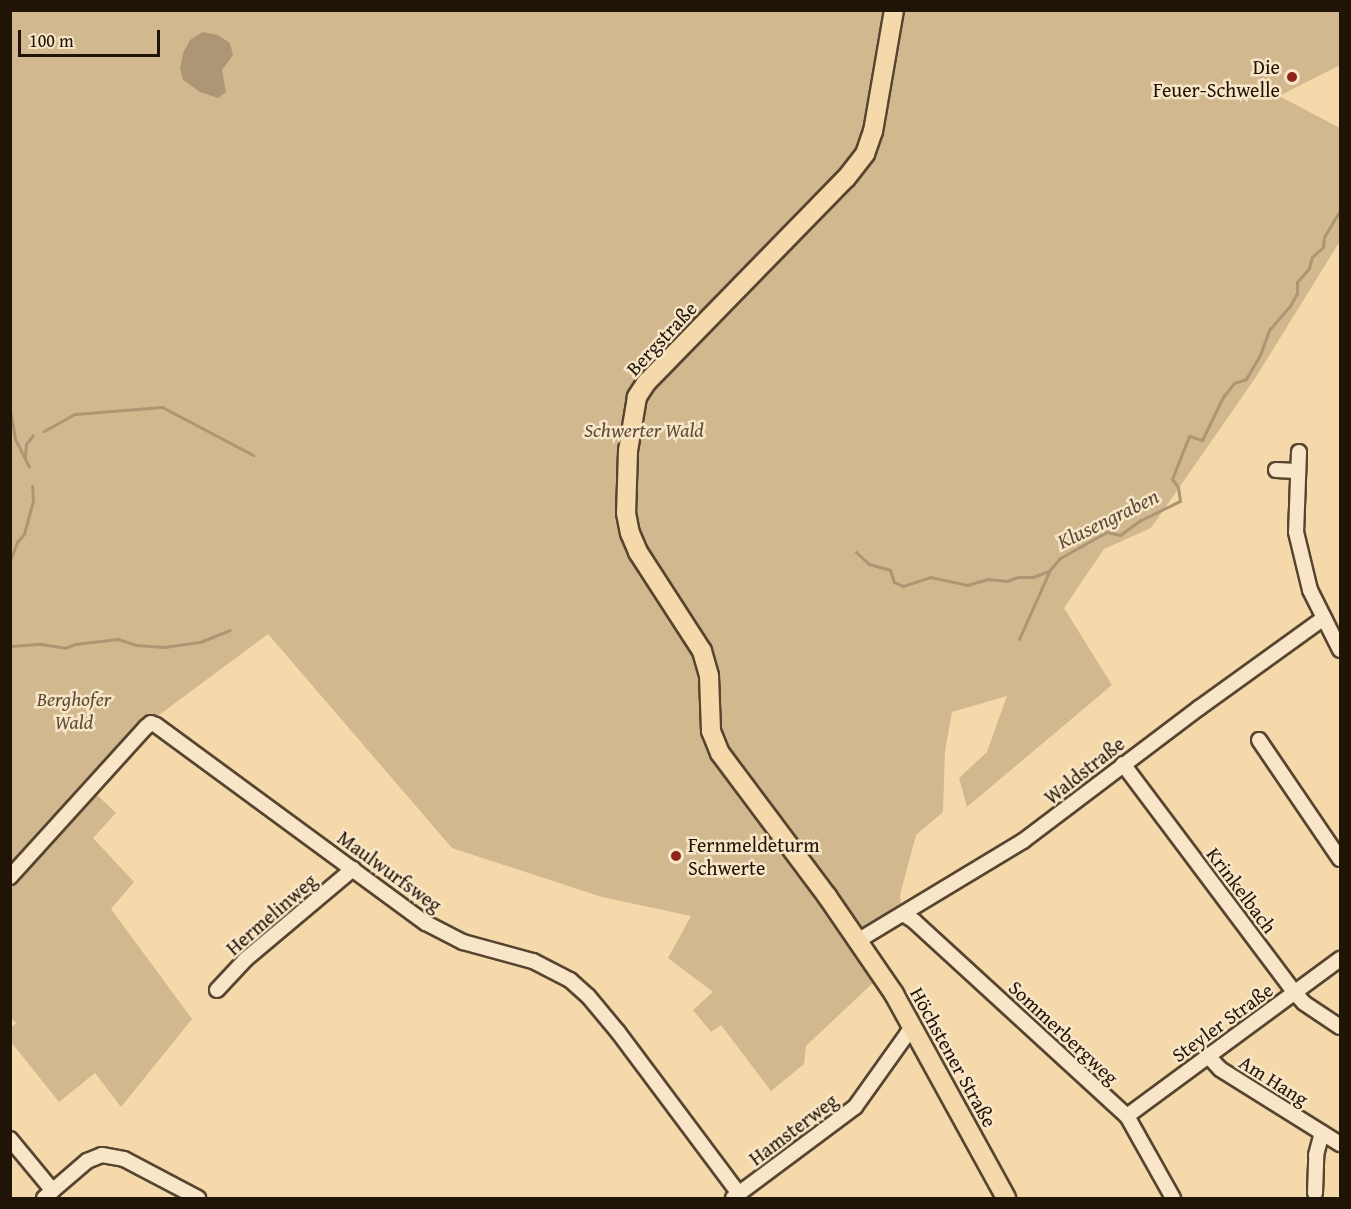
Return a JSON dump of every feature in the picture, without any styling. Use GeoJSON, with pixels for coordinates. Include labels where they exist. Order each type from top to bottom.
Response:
{"type":"FeatureCollection","features":[{"type":"Feature","properties":{"kind":"main road","name":"Bergstraße"},"geometry":{"type":"LineString","coordinates":[[859,940],[720,753],[711,731],[706,664],[702,651],[648,568],[630,533],[626,513],[626,482],[632,415],[637,397],[646,383],[846,178],[866,154],[873,131],[894,10]]}},
{"type":"Feature","properties":{"kind":"main road","name":"Höchstener Straße"},"geometry":{"type":"LineString","coordinates":[[859,940],[915,1029],[1006,1198]]}},
{"type":"Feature","properties":{"kind":"street"},"geometry":{"type":"LineString","coordinates":[[1299,452],[1296,471],[1296,530],[1310,590],[1341,650]]}},
{"type":"Feature","properties":{"kind":"street"},"geometry":{"type":"LineString","coordinates":[[1276,470],[1296,471]]}},
{"type":"Feature","properties":{"kind":"street","name":"Waldstraße"},"geometry":{"type":"LineString","coordinates":[[859,940],[1023,841],[1123,764],[1324,618]]}},
{"type":"Feature","properties":{"kind":"street","name":"Maulwurfsweg"},"geometry":{"type":"LineString","coordinates":[[10,877],[151,723],[437,930],[472,946],[546,966],[574,984],[618,1032],[736,1196]]}},
{"type":"Feature","properties":{"kind":"street"},"geometry":{"type":"LineString","coordinates":[[1259,740],[1341,859]]}},
{"type":"Feature","properties":{"kind":"street","name":"Krinkelbach"},"geometry":{"type":"LineString","coordinates":[[1123,764],[1295,993],[1304,1003],[1341,1027]]}},
{"type":"Feature","properties":{"kind":"street","name":"Hermelinweg"},"geometry":{"type":"LineString","coordinates":[[217,990],[246,959],[353,869]]}},
{"type":"Feature","properties":{"kind":"street","name":"Sommerbergweg"},"geometry":{"type":"LineString","coordinates":[[903,914],[914,921],[1127,1116],[1173,1198]]}},
{"type":"Feature","properties":{"kind":"street","name":"Steyler Straße"},"geometry":{"type":"LineString","coordinates":[[1127,1116],[1341,959]]}},
{"type":"Feature","properties":{"kind":"street","name":"Hamsterweg"},"geometry":{"type":"LineString","coordinates":[[736,1196],[855,1107],[907,1034],[915,1029]]}},
{"type":"Feature","properties":{"kind":"street","name":"Am Hang"},"geometry":{"type":"LineString","coordinates":[[1209,1057],[1220,1069],[1341,1144]]}},
{"type":"Feature","properties":{"kind":"street"},"geometry":{"type":"LineString","coordinates":[[1315,1193],[1316,1155],[1322,1133]]}},
{"type":"Feature","properties":{"kind":"street"},"geometry":{"type":"LineString","coordinates":[[10,1139],[49,1195],[87,1161],[102,1155],[124,1159],[198,1198]]}},
{"type":"Feature","properties":{"kind":"green space","name":"Schwerter Wald"},"geometry":{"type":"Polygon","coordinates":[[[11,11],[1340,11],[1340,65],[1279,96],[1340,128],[1340,241],[1256,377],[1151,528],[1104,549],[1064,608],[1112,685],[967,807],[959,778],[987,752],[1007,696],[952,712],[945,751],[943,812],[916,835],[900,895],[901,906],[863,931],[855,926],[877,979],[806,1046],[804,1064],[771,1091],[721,1025],[711,1032],[693,1010],[713,992],[668,958],[691,916],[602,897],[452,848],[268,634],[151,721],[11,872],[11,11]]]}},
{"type":"Feature","properties":{"kind":"green space"},"geometry":{"type":"Polygon","coordinates":[[[92,790],[116,813],[93,838],[134,882],[111,909],[192,1019],[121,1107],[95,1073],[59,1102],[11,1042],[10,1029],[16,1023],[10,1017],[11,880],[92,790]]]}},
{"type":"Feature","properties":{"kind":"shaded area"},"geometry":{"type":"Polygon","coordinates":[[[203,32],[218,35],[230,43],[233,55],[222,70],[226,92],[218,98],[200,92],[183,80],[180,68],[183,53],[190,40],[203,32]]]}},
{"type":"Feature","properties":{"kind":"waterway","name":"Klusengraben"},"geometry":{"type":"LineString","coordinates":[[856,552],[869,564],[890,570],[894,582],[903,586],[930,577],[967,585],[988,579],[1007,581],[1018,577],[1033,577],[1049,571],[1060,558],[1107,532],[1120,535],[1141,520],[1180,501],[1178,487],[1172,479],[1189,436],[1202,440],[1223,397],[1234,383],[1246,379],[1260,355],[1269,330],[1290,306],[1297,293],[1297,282],[1309,268],[1312,257],[1323,247],[1324,237],[1340,210]]}},
{"type":"Feature","properties":{"kind":"waterway"},"geometry":{"type":"LineString","coordinates":[[44,431],[75,414],[162,407],[253,455]]}},
{"type":"Feature","properties":{"kind":"waterway"},"geometry":{"type":"LineString","coordinates":[[10,410],[15,439],[29,467]]}},
{"type":"Feature","properties":{"kind":"waterway"},"geometry":{"type":"LineString","coordinates":[[25,457],[26,444],[33,435]]}},
{"type":"Feature","properties":{"kind":"waterway"},"geometry":{"type":"LineString","coordinates":[[10,561],[17,542],[24,534],[33,500],[32,486]]}},
{"type":"Feature","properties":{"kind":"waterway"},"geometry":{"type":"LineString","coordinates":[[1019,639],[1049,572]]}},
{"type":"Feature","properties":{"kind":"waterway"},"geometry":{"type":"LineString","coordinates":[[10,646],[41,644],[65,648],[75,644],[118,639],[136,645],[164,647],[200,642],[230,630]]}},
{"type":"Feature","properties":{"kind":"place","name":"Die Feuer-Schwelle"},"geometry":{"type":"Point","coordinates":[1292,77]}},
{"type":"Feature","properties":{"kind":"place","name":"Fernmeldeturm Schwerte"},"geometry":{"type":"Point","coordinates":[676,856]}},
{"type":"Feature","properties":{"kind":"park label","name":"Berghofer Wald"},"geometry":{"type":"Point","coordinates":[74,710]}}]}
